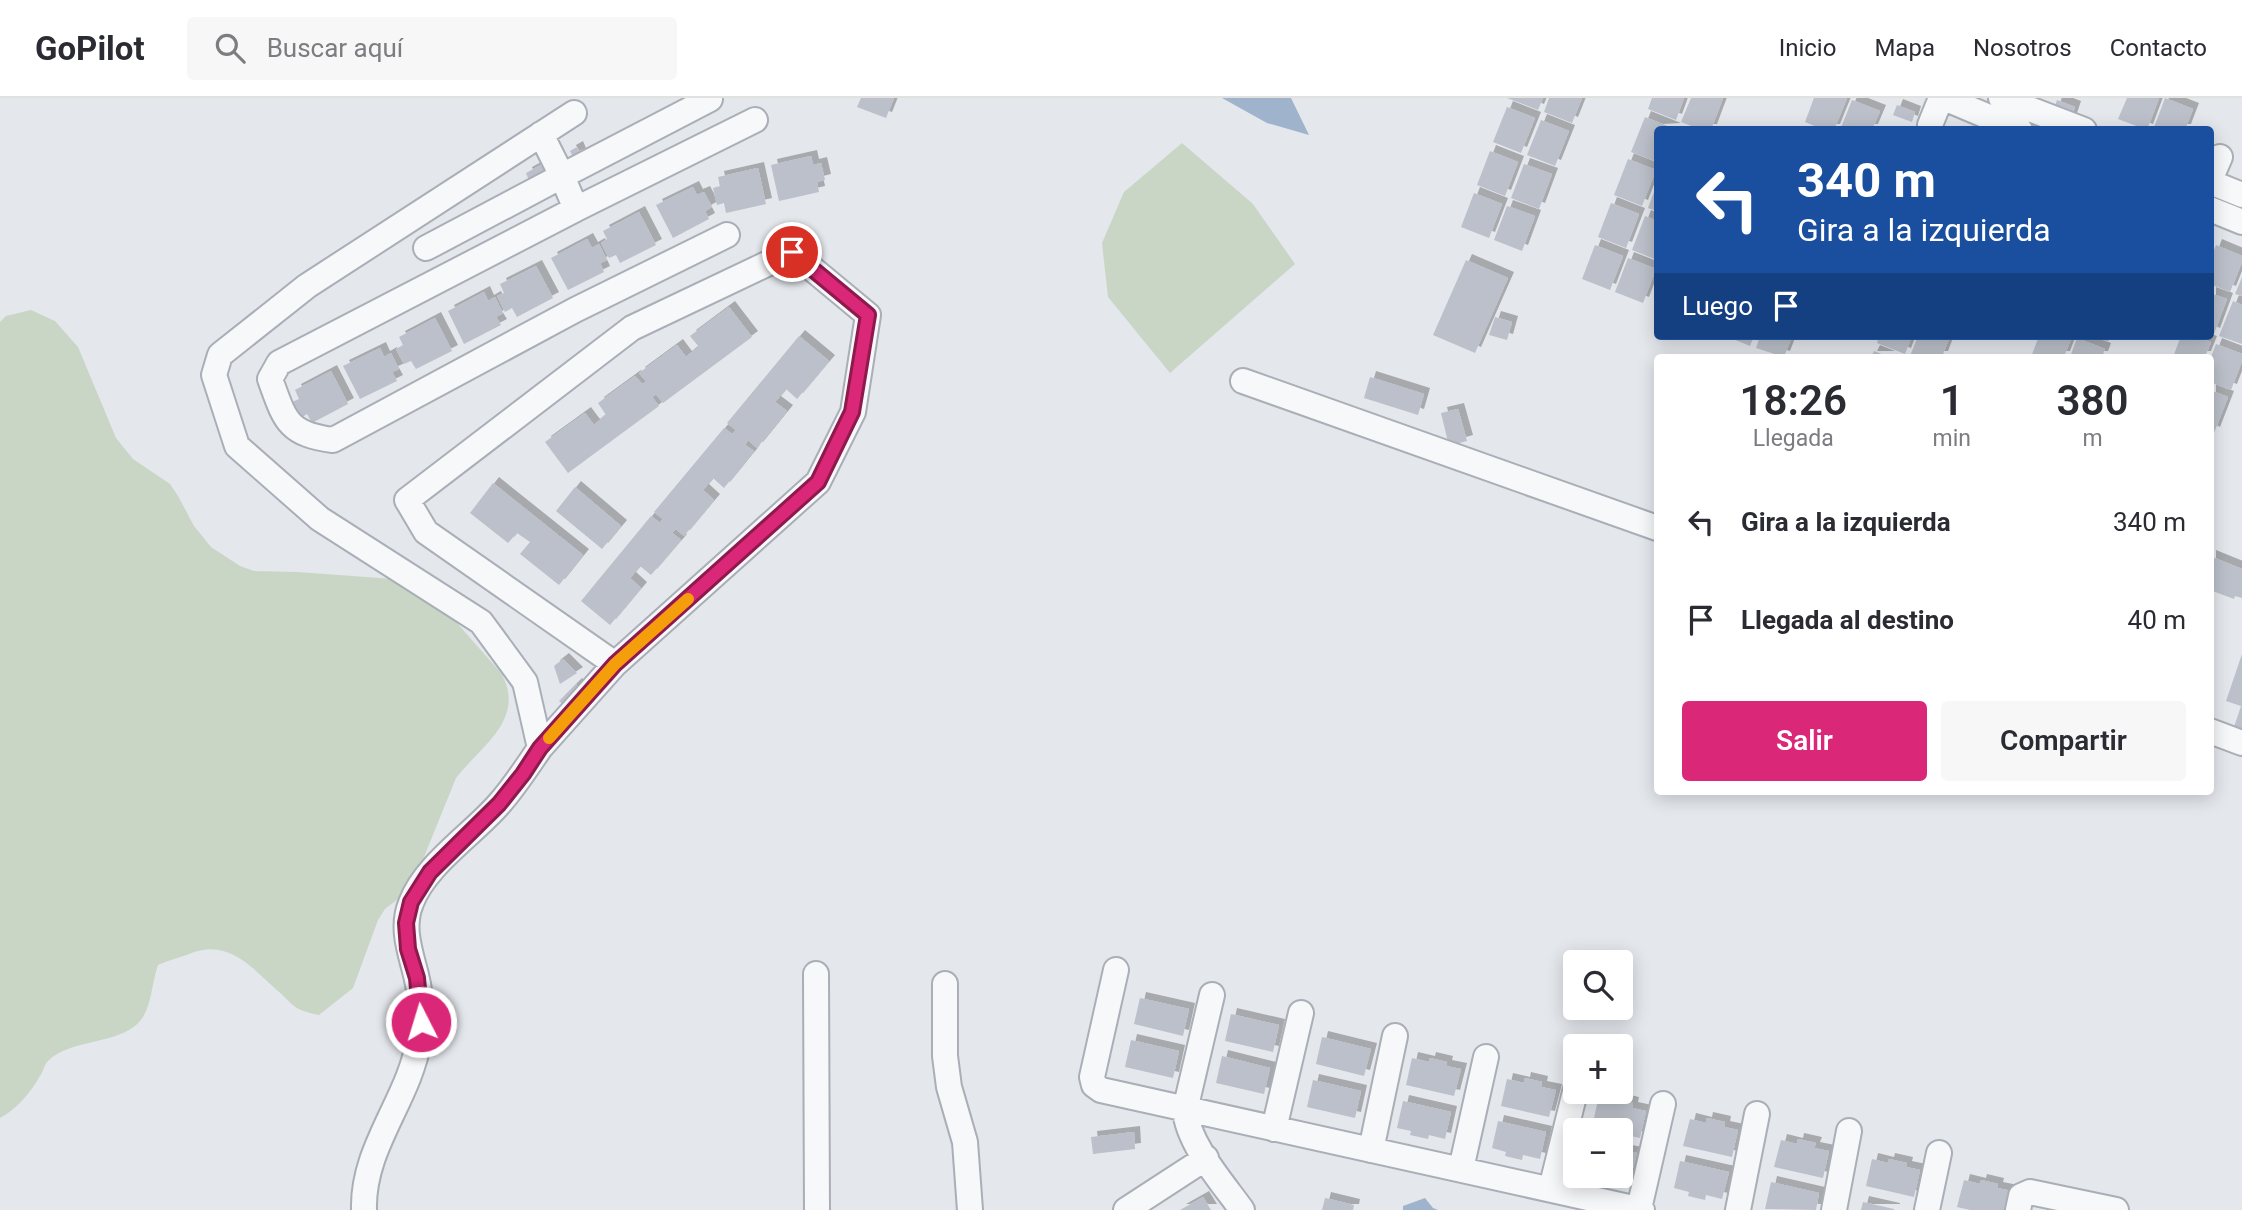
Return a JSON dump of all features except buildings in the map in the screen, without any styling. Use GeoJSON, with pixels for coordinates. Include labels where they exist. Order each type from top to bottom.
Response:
{"type":"FeatureCollection","features":[{"type":"Feature","properties":{"kind":"street"},"geometry":{"type":"LineString","coordinates":[[1930,125],[1942,98],[2010,126]]}},
{"type":"Feature","properties":{"kind":"street"},"geometry":{"type":"LineString","coordinates":[[2001,98],[2084,124]]}},
{"type":"Feature","properties":{"kind":"street"},"geometry":{"type":"LineString","coordinates":[[426,248],[710,99]]}},
{"type":"Feature","properties":{"kind":"street"},"geometry":{"type":"LineString","coordinates":[[540,748],[525,682],[481,622],[320,519],[237,446],[214,375],[219,355],[307,286],[574,113]]}},
{"type":"Feature","properties":{"kind":"street"},"geometry":{"type":"LineString","coordinates":[[727,235],[575,310],[332,440],[310,437],[293,429],[279,404],[270,379],[279,363],[576,209],[755,120]]}},
{"type":"Feature","properties":{"kind":"street"},"geometry":{"type":"LineString","coordinates":[[541,134],[576,209]]}},
{"type":"Feature","properties":{"kind":"street"},"geometry":{"type":"LineString","coordinates":[[2214,171],[2220,157]]}},
{"type":"Feature","properties":{"kind":"street"},"geometry":{"type":"LineString","coordinates":[[2214,183],[2242,195]]}},
{"type":"Feature","properties":{"kind":"street"},"geometry":{"type":"LineString","coordinates":[[2214,211],[2242,222]]}},
{"type":"Feature","properties":{"kind":"street"},"geometry":{"type":"LineString","coordinates":[[364,1210],[365,1187],[375,1148],[404,1087],[419,1041],[417,978],[408,949],[406,923],[411,902],[430,872],[499,804],[540,748],[615,664],[818,482],[852,412],[868,315],[792,252],[632,328],[407,500],[426,532],[615,664]]}},
{"type":"Feature","properties":{"kind":"street"},"geometry":{"type":"LineString","coordinates":[[1243,380],[1654,527]]}},
{"type":"Feature","properties":{"kind":"street"},"geometry":{"type":"LineString","coordinates":[[2214,732],[2242,743]]}},
{"type":"Feature","properties":{"kind":"street"},"geometry":{"type":"LineString","coordinates":[[1116,970],[1092,1077],[1097,1088],[1185,1110],[1641,1210],[1663,1104]]}},
{"type":"Feature","properties":{"kind":"street"},"geometry":{"type":"LineString","coordinates":[[817,974],[817,1210]]}},
{"type":"Feature","properties":{"kind":"street"},"geometry":{"type":"LineString","coordinates":[[946,984],[945,1056],[949,1087],[965,1142],[970,1210]]}},
{"type":"Feature","properties":{"kind":"street"},"geometry":{"type":"LineString","coordinates":[[1212,995],[1185,1110],[1191,1135],[1242,1210]]}},
{"type":"Feature","properties":{"kind":"street"},"geometry":{"type":"LineString","coordinates":[[1274,1129],[1301,1013]]}},
{"type":"Feature","properties":{"kind":"street"},"geometry":{"type":"LineString","coordinates":[[1371,1150],[1395,1036]]}},
{"type":"Feature","properties":{"kind":"street"},"geometry":{"type":"LineString","coordinates":[[1461,1169],[1486,1057]]}},
{"type":"Feature","properties":{"kind":"street"},"geometry":{"type":"LineString","coordinates":[[1551,1189],[1572,1104]]}},
{"type":"Feature","properties":{"kind":"street"},"geometry":{"type":"LineString","coordinates":[[1738,1210],[1757,1114]]}},
{"type":"Feature","properties":{"kind":"street"},"geometry":{"type":"LineString","coordinates":[[1834,1210],[1849,1131]]}},
{"type":"Feature","properties":{"kind":"street"},"geometry":{"type":"LineString","coordinates":[[1927,1210],[1939,1153]]}},
{"type":"Feature","properties":{"kind":"street"},"geometry":{"type":"LineString","coordinates":[[1126,1210],[1206,1158]]}},
{"type":"Feature","properties":{"kind":"street"},"geometry":{"type":"LineString","coordinates":[[2022,1201],[2116,1210]]}},
{"type":"Feature","properties":{"kind":"green space"},"geometry":{"type":"Polygon","coordinates":[[[1182,143],[1253,204],[1295,264],[1170,373],[1108,297],[1102,243],[1124,192],[1182,143]]]}},
{"type":"Feature","properties":{"kind":"green space"},"geometry":{"type":"Polygon","coordinates":[[[31,310],[55,321],[78,347],[116,438],[133,459],[170,484],[194,526],[211,547],[240,566],[254,571],[394,579],[428,590],[501,673],[508,689],[508,704],[498,731],[456,778],[411,889],[385,909],[378,920],[353,988],[319,1015],[295,1007],[248,964],[227,952],[203,950],[166,962],[158,965],[146,1011],[135,1026],[124,1033],[69,1048],[57,1054],[47,1062],[23,1100],[0,1118],[0,322],[6,316],[31,310]]]}},
{"type":"Feature","properties":{"kind":"water"},"geometry":{"type":"Polygon","coordinates":[[[1222,98],[1291,98],[1309,135],[1267,123],[1222,98]]]}},
{"type":"Feature","properties":{"kind":"water"},"geometry":{"type":"Polygon","coordinates":[[[1425,1198],[1438,1210],[1403,1210],[1403,1206],[1425,1198]]]}},
{"type":"Feature","properties":{"kind":"slow traffic"},"geometry":{"type":"LineString","coordinates":[[549,738],[615,664],[688,599]]}},
{"type":"Feature","properties":{"kind":"route"},"geometry":{"type":"LineString","coordinates":[[421,1022],[417,978],[408,949],[406,923],[411,902],[430,872],[499,804],[540,748],[615,664],[818,482],[852,412],[868,315],[792,252]]}}]}
